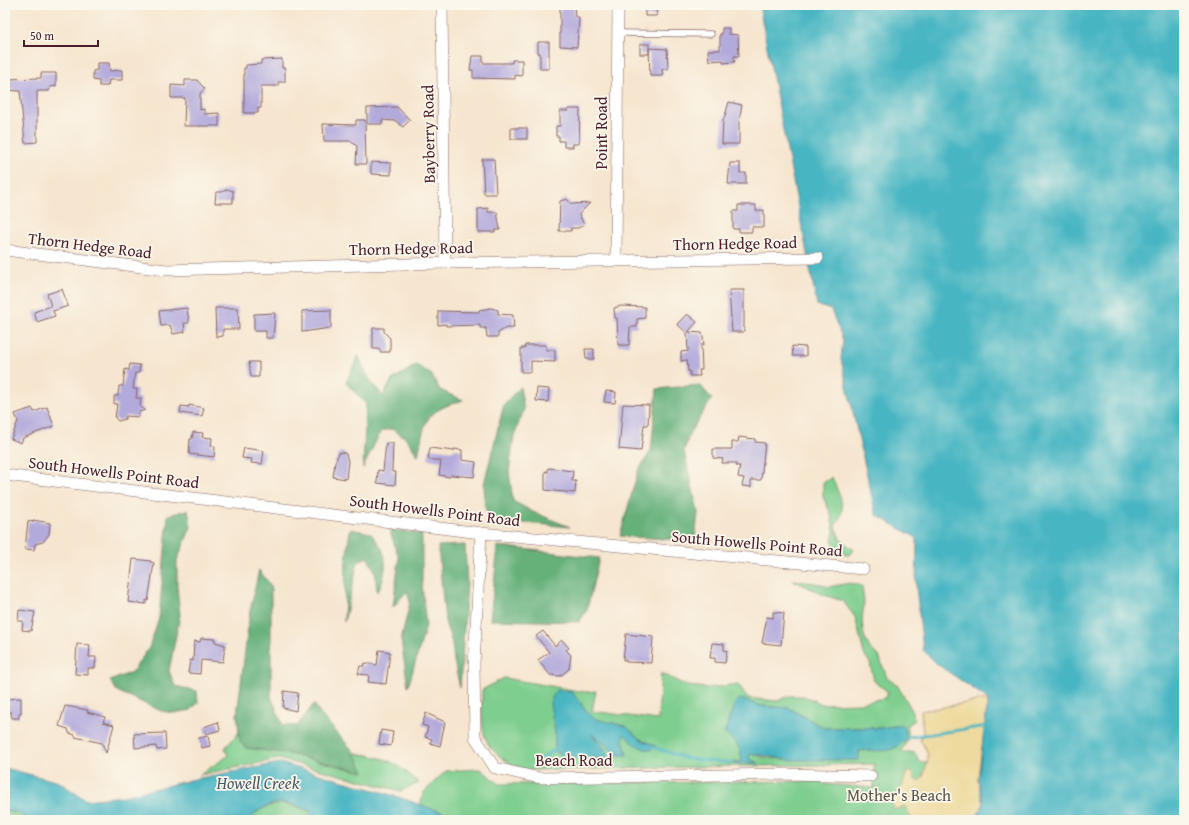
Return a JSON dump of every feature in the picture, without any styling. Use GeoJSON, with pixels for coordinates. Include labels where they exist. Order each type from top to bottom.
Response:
{"type":"FeatureCollection","features":[{"type":"Feature","properties":{"kind":"street","name":"Bayberry Road"},"geometry":{"type":"LineString","coordinates":[[442,5],[445,263]]}},
{"type":"Feature","properties":{"kind":"street","name":"Point Road"},"geometry":{"type":"LineString","coordinates":[[616,261],[618,5]]}},
{"type":"Feature","properties":{"kind":"street","name":"Thorn Hedge Road"},"geometry":{"type":"LineString","coordinates":[[5,250],[166,270],[445,263],[818,258]]}},
{"type":"Feature","properties":{"kind":"street","name":"South Howells Point Road"},"geometry":{"type":"LineString","coordinates":[[5,475],[481,533],[863,569]]}},
{"type":"Feature","properties":{"kind":"street","name":"Beach Road"},"geometry":{"type":"LineString","coordinates":[[481,533],[474,664],[475,737],[495,768],[540,778],[787,774],[871,776]]}},
{"type":"Feature","properties":{"kind":"lane"},"geometry":{"type":"LineString","coordinates":[[618,33],[711,34]]}},
{"type":"Feature","properties":{"kind":"green space"},"geometry":{"type":"Polygon","coordinates":[[[358,356],[371,382],[383,396],[392,380],[416,365],[431,374],[440,390],[463,400],[440,409],[433,413],[428,419],[425,425],[418,456],[406,438],[392,429],[381,431],[363,468],[366,404],[346,383],[358,356]]]}},
{"type":"Feature","properties":{"kind":"green space"},"geometry":{"type":"Polygon","coordinates":[[[700,385],[712,399],[690,432],[684,451],[698,512],[695,541],[620,536],[638,471],[651,451],[657,389],[700,385]]]}},
{"type":"Feature","properties":{"kind":"green space"},"geometry":{"type":"Polygon","coordinates":[[[520,387],[524,410],[514,435],[509,472],[513,501],[533,512],[570,527],[490,520],[485,507],[484,484],[504,404],[520,387]]]}},
{"type":"Feature","properties":{"kind":"green space"},"geometry":{"type":"Polygon","coordinates":[[[832,477],[840,496],[842,508],[839,520],[835,526],[840,539],[854,550],[849,555],[838,554],[832,540],[834,532],[831,514],[823,497],[823,483],[832,477]]]}},
{"type":"Feature","properties":{"kind":"green space"},"geometry":{"type":"Polygon","coordinates":[[[188,510],[191,527],[177,560],[177,587],[180,615],[169,671],[175,686],[197,691],[198,703],[191,710],[174,713],[161,711],[117,691],[110,681],[132,672],[149,648],[159,618],[168,515],[188,510]]]}},
{"type":"Feature","properties":{"kind":"green space"},"geometry":{"type":"Polygon","coordinates":[[[350,529],[371,533],[384,554],[385,571],[384,577],[377,592],[375,571],[367,557],[358,562],[344,622],[346,562],[350,529]]]}},
{"type":"Feature","properties":{"kind":"green space"},"geometry":{"type":"Polygon","coordinates":[[[389,529],[422,534],[422,584],[426,626],[408,687],[401,640],[410,602],[407,591],[393,607],[399,558],[389,529]]]}},
{"type":"Feature","properties":{"kind":"green space"},"geometry":{"type":"Polygon","coordinates":[[[465,545],[467,584],[460,688],[452,643],[445,622],[438,546],[465,545]]]}},
{"type":"Feature","properties":{"kind":"green space"},"geometry":{"type":"Polygon","coordinates":[[[498,546],[599,558],[587,610],[579,622],[490,620],[498,546]]]}},
{"type":"Feature","properties":{"kind":"green space"},"geometry":{"type":"Polygon","coordinates":[[[259,570],[271,586],[271,697],[283,725],[297,726],[314,704],[321,715],[355,753],[364,772],[286,753],[246,748],[240,741],[237,715],[250,611],[259,570]]]}},
{"type":"Feature","properties":{"kind":"green space","name":"Mother's Beach"},"geometry":{"type":"Polygon","coordinates":[[[793,580],[821,584],[828,587],[850,583],[862,586],[864,602],[862,621],[864,636],[870,649],[879,656],[887,678],[897,685],[909,705],[915,720],[907,726],[907,739],[901,751],[915,753],[920,762],[928,762],[923,778],[925,820],[493,820],[479,816],[465,820],[420,805],[424,792],[446,771],[480,769],[500,784],[820,781],[825,784],[874,788],[874,764],[523,770],[508,762],[490,747],[483,729],[482,690],[504,678],[585,692],[596,691],[592,711],[658,720],[661,673],[687,686],[708,688],[738,684],[748,698],[777,701],[789,696],[804,696],[822,704],[861,703],[885,698],[888,692],[874,681],[870,663],[864,654],[855,617],[843,601],[824,595],[793,580]],[[740,699],[732,710],[724,733],[734,741],[740,751],[742,761],[732,763],[758,763],[749,759],[750,753],[767,758],[859,760],[859,751],[866,750],[902,725],[881,728],[824,728],[789,708],[762,706],[740,699]],[[581,703],[555,732],[555,751],[565,758],[586,756],[607,759],[589,732],[619,755],[627,754],[623,740],[624,733],[656,746],[640,739],[635,734],[596,719],[589,714],[581,703]]]}},
{"type":"Feature","properties":{"kind":"green space"},"geometry":{"type":"Polygon","coordinates":[[[239,732],[240,741],[246,748],[286,753],[363,772],[355,753],[376,757],[397,765],[419,783],[400,791],[279,759],[199,775],[228,756],[225,748],[239,732]]]}},
{"type":"Feature","properties":{"kind":"green space"},"geometry":{"type":"Polygon","coordinates":[[[282,803],[310,811],[314,820],[250,820],[260,810],[282,803]]]}},
{"type":"Feature","properties":{"kind":"green space"},"geometry":{"type":"Polygon","coordinates":[[[5,810],[20,814],[27,820],[5,820],[5,810]]]}},
{"type":"Feature","properties":{"kind":"sand"},"geometry":{"type":"Polygon","coordinates":[[[988,699],[978,780],[983,804],[975,820],[912,820],[905,806],[899,809],[894,809],[892,802],[901,790],[907,772],[913,773],[915,780],[919,781],[923,776],[927,765],[928,754],[920,740],[923,732],[921,711],[988,699]]]}},
{"type":"Feature","properties":{"kind":"water"},"geometry":{"type":"Polygon","coordinates":[[[759,5],[1184,5],[1184,820],[975,820],[983,804],[978,780],[988,699],[937,664],[923,650],[916,585],[917,538],[876,515],[841,359],[843,340],[831,310],[817,305],[759,5]]]}},
{"type":"Feature","properties":{"kind":"water"},"geometry":{"type":"Polygon","coordinates":[[[556,690],[572,692],[589,714],[596,719],[626,726],[640,739],[656,746],[650,750],[642,748],[632,742],[624,734],[623,740],[627,755],[619,755],[591,734],[607,751],[607,760],[586,756],[565,758],[555,751],[555,732],[550,703],[556,690]]]}},
{"type":"Feature","properties":{"kind":"water"},"geometry":{"type":"Polygon","coordinates":[[[740,699],[762,706],[789,708],[824,728],[881,728],[902,725],[905,730],[906,738],[902,744],[891,749],[859,751],[859,760],[788,760],[750,753],[749,759],[759,763],[728,764],[742,761],[737,744],[724,733],[732,710],[740,699]]]}},
{"type":"Feature","properties":{"kind":"water","name":"Howell Creek"},"geometry":{"type":"Polygon","coordinates":[[[280,763],[392,795],[465,820],[314,820],[310,811],[285,803],[273,804],[259,810],[250,820],[27,820],[20,814],[5,810],[5,768],[59,782],[86,800],[124,796],[195,779],[280,763]]]}},
{"type":"Feature","properties":{"kind":"water"},"geometry":{"type":"Polygon","coordinates":[[[479,816],[493,820],[465,820],[479,816]]]}},
{"type":"Feature","properties":{"kind":"building"},"geometry":{"type":"Polygon","coordinates":[[[560,5],[574,5],[575,17],[579,17],[577,47],[560,46],[560,5]]]}},
{"type":"Feature","properties":{"kind":"building"},"geometry":{"type":"Polygon","coordinates":[[[645,5],[656,5],[657,16],[645,16],[645,5]]]}},
{"type":"Feature","properties":{"kind":"building"},"geometry":{"type":"Polygon","coordinates":[[[722,28],[729,28],[729,34],[738,35],[739,56],[734,56],[735,62],[723,63],[723,60],[709,61],[708,50],[720,50],[720,34],[722,34],[722,28]]]}},
{"type":"Feature","properties":{"kind":"building"},"geometry":{"type":"Polygon","coordinates":[[[538,42],[549,42],[549,69],[540,69],[538,42]]]}},
{"type":"Feature","properties":{"kind":"building"},"geometry":{"type":"Polygon","coordinates":[[[640,44],[649,44],[649,54],[640,54],[640,44]]]}},
{"type":"Feature","properties":{"kind":"building"},"geometry":{"type":"Polygon","coordinates":[[[649,48],[667,49],[668,69],[662,69],[663,76],[650,76],[649,48]]]}},
{"type":"Feature","properties":{"kind":"building"},"geometry":{"type":"Polygon","coordinates":[[[472,56],[483,56],[483,63],[512,63],[512,60],[522,60],[522,76],[515,75],[515,79],[473,78],[473,70],[470,70],[472,56]]]}},
{"type":"Feature","properties":{"kind":"building"},"geometry":{"type":"Polygon","coordinates":[[[282,59],[282,68],[285,68],[285,82],[278,82],[278,86],[261,86],[261,108],[258,108],[258,113],[244,113],[244,68],[246,68],[246,65],[261,64],[261,60],[282,59]]]}},
{"type":"Feature","properties":{"kind":"building"},"geometry":{"type":"Polygon","coordinates":[[[97,63],[109,63],[110,71],[122,70],[122,80],[109,80],[108,86],[99,86],[99,81],[93,80],[93,71],[97,70],[97,63]]]}},
{"type":"Feature","properties":{"kind":"building"},"geometry":{"type":"Polygon","coordinates":[[[41,73],[56,73],[56,86],[50,87],[49,91],[37,91],[37,142],[25,143],[20,91],[5,90],[5,79],[41,78],[41,73]]]}},
{"type":"Feature","properties":{"kind":"building"},"geometry":{"type":"Polygon","coordinates":[[[185,80],[197,80],[205,89],[200,93],[200,110],[204,109],[204,114],[219,113],[219,126],[184,126],[185,98],[171,98],[171,85],[185,86],[185,80]]]}},
{"type":"Feature","properties":{"kind":"building"},"geometry":{"type":"Polygon","coordinates":[[[729,102],[742,105],[739,121],[739,144],[722,144],[723,119],[729,102]]]}},
{"type":"Feature","properties":{"kind":"building"},"geometry":{"type":"Polygon","coordinates":[[[397,107],[410,120],[403,127],[396,121],[382,120],[382,124],[367,124],[367,108],[397,107]]]}},
{"type":"Feature","properties":{"kind":"building"},"geometry":{"type":"Polygon","coordinates":[[[568,109],[580,109],[579,144],[573,144],[573,147],[564,147],[564,141],[559,141],[559,136],[556,136],[556,126],[560,126],[560,111],[568,111],[568,109]]]}},
{"type":"Feature","properties":{"kind":"building"},"geometry":{"type":"Polygon","coordinates":[[[356,120],[365,120],[366,164],[356,164],[357,146],[350,141],[324,141],[323,124],[356,125],[356,120]]]}},
{"type":"Feature","properties":{"kind":"building"},"geometry":{"type":"Polygon","coordinates":[[[511,128],[527,128],[527,139],[511,139],[511,128]]]}},
{"type":"Feature","properties":{"kind":"building"},"geometry":{"type":"Polygon","coordinates":[[[482,159],[494,159],[496,194],[484,194],[482,159]]]}},
{"type":"Feature","properties":{"kind":"building"},"geometry":{"type":"Polygon","coordinates":[[[371,162],[391,163],[391,175],[371,174],[371,162]]]}},
{"type":"Feature","properties":{"kind":"building"},"geometry":{"type":"Polygon","coordinates":[[[730,163],[740,163],[740,173],[746,173],[746,184],[728,184],[730,163]]]}},
{"type":"Feature","properties":{"kind":"building"},"geometry":{"type":"Polygon","coordinates":[[[227,189],[233,191],[233,203],[215,203],[216,192],[222,192],[227,189]]]}},
{"type":"Feature","properties":{"kind":"building"},"geometry":{"type":"Polygon","coordinates":[[[567,199],[571,204],[590,203],[579,214],[584,225],[578,228],[571,228],[571,231],[559,231],[560,201],[567,199]]]}},
{"type":"Feature","properties":{"kind":"building"},"geometry":{"type":"Polygon","coordinates":[[[738,205],[756,205],[756,211],[764,210],[764,227],[752,227],[752,232],[739,232],[739,229],[733,229],[733,211],[738,211],[738,205]]]}},
{"type":"Feature","properties":{"kind":"building"},"geometry":{"type":"Polygon","coordinates":[[[488,208],[488,212],[497,212],[500,230],[495,230],[495,232],[478,232],[478,209],[488,208]]]}},
{"type":"Feature","properties":{"kind":"building"},"geometry":{"type":"Polygon","coordinates":[[[62,289],[68,306],[53,311],[55,316],[37,322],[34,312],[51,306],[47,294],[62,289]]]}},
{"type":"Feature","properties":{"kind":"building"},"geometry":{"type":"Polygon","coordinates":[[[729,290],[744,290],[744,332],[732,332],[729,290]]]}},
{"type":"Feature","properties":{"kind":"building"},"geometry":{"type":"Polygon","coordinates":[[[621,306],[645,307],[645,318],[637,319],[637,327],[630,327],[629,345],[618,345],[617,318],[615,318],[614,308],[621,306]]]}},
{"type":"Feature","properties":{"kind":"building"},"geometry":{"type":"Polygon","coordinates":[[[187,308],[189,323],[184,323],[185,332],[173,334],[170,325],[161,326],[159,311],[187,308]]]}},
{"type":"Feature","properties":{"kind":"building"},"geometry":{"type":"Polygon","coordinates":[[[215,308],[238,308],[239,329],[223,329],[223,336],[216,337],[215,308]]]}},
{"type":"Feature","properties":{"kind":"building"},"geometry":{"type":"Polygon","coordinates":[[[491,308],[498,310],[498,314],[513,315],[514,328],[506,328],[498,333],[498,337],[487,337],[486,328],[480,328],[480,325],[438,325],[438,311],[479,312],[479,310],[491,308]]]}},
{"type":"Feature","properties":{"kind":"building"},"geometry":{"type":"Polygon","coordinates":[[[331,310],[331,328],[302,332],[302,311],[331,310]]]}},
{"type":"Feature","properties":{"kind":"building"},"geometry":{"type":"Polygon","coordinates":[[[275,313],[273,338],[266,338],[266,331],[254,331],[254,314],[275,313]]]}},
{"type":"Feature","properties":{"kind":"building"},"geometry":{"type":"Polygon","coordinates":[[[687,314],[697,322],[688,332],[702,333],[703,337],[704,345],[701,345],[702,370],[699,370],[700,376],[690,376],[687,360],[681,361],[681,352],[688,351],[687,333],[677,324],[687,314]]]}},
{"type":"Feature","properties":{"kind":"building"},"geometry":{"type":"Polygon","coordinates":[[[373,328],[384,328],[384,332],[390,338],[390,352],[380,352],[380,349],[373,349],[373,328]]]}},
{"type":"Feature","properties":{"kind":"building"},"geometry":{"type":"Polygon","coordinates":[[[525,345],[546,345],[546,350],[555,350],[555,362],[531,361],[531,372],[521,372],[521,348],[525,348],[525,345]]]}},
{"type":"Feature","properties":{"kind":"building"},"geometry":{"type":"Polygon","coordinates":[[[792,346],[806,347],[806,356],[793,356],[792,346]]]}},
{"type":"Feature","properties":{"kind":"building"},"geometry":{"type":"Polygon","coordinates":[[[585,349],[594,349],[594,359],[586,359],[585,349]]]}},
{"type":"Feature","properties":{"kind":"building"},"geometry":{"type":"Polygon","coordinates":[[[249,362],[259,362],[259,377],[251,377],[249,362]]]}},
{"type":"Feature","properties":{"kind":"building"},"geometry":{"type":"Polygon","coordinates":[[[130,364],[140,365],[139,373],[135,373],[133,389],[137,389],[136,398],[141,398],[140,407],[145,410],[139,412],[138,417],[126,416],[125,419],[118,421],[115,418],[117,404],[114,404],[114,396],[118,396],[119,386],[123,386],[125,369],[129,370],[130,364]]]}},
{"type":"Feature","properties":{"kind":"building"},"geometry":{"type":"Polygon","coordinates":[[[537,388],[549,389],[548,402],[536,401],[537,388]]]}},
{"type":"Feature","properties":{"kind":"building"},"geometry":{"type":"Polygon","coordinates":[[[606,391],[616,392],[615,403],[604,402],[606,391]]]}},
{"type":"Feature","properties":{"kind":"building"},"geometry":{"type":"Polygon","coordinates":[[[623,404],[649,405],[648,425],[644,425],[641,451],[619,449],[623,404]]]}},
{"type":"Feature","properties":{"kind":"building"},"geometry":{"type":"Polygon","coordinates":[[[189,405],[204,408],[202,416],[180,413],[181,406],[189,407],[189,405]]]}},
{"type":"Feature","properties":{"kind":"building"},"geometry":{"type":"Polygon","coordinates":[[[47,407],[54,426],[23,438],[21,443],[11,439],[18,421],[15,414],[32,408],[34,412],[47,407]]]}},
{"type":"Feature","properties":{"kind":"building"},"geometry":{"type":"Polygon","coordinates":[[[193,432],[203,433],[202,437],[212,438],[211,446],[215,447],[214,457],[189,454],[190,439],[192,439],[193,432]]]}},
{"type":"Feature","properties":{"kind":"building"},"geometry":{"type":"Polygon","coordinates":[[[739,437],[755,439],[755,442],[765,443],[761,480],[751,480],[751,487],[742,486],[744,478],[738,477],[740,466],[736,466],[736,463],[722,463],[723,459],[713,458],[713,449],[732,449],[732,442],[738,442],[739,437]]]}},
{"type":"Feature","properties":{"kind":"building"},"geometry":{"type":"Polygon","coordinates":[[[386,443],[393,443],[392,472],[396,472],[395,485],[377,483],[378,470],[383,471],[386,443]]]}},
{"type":"Feature","properties":{"kind":"building"},"geometry":{"type":"Polygon","coordinates":[[[244,448],[264,451],[262,464],[251,463],[252,459],[242,458],[244,448]]]}},
{"type":"Feature","properties":{"kind":"building"},"geometry":{"type":"Polygon","coordinates":[[[430,448],[454,451],[454,449],[462,450],[462,460],[476,462],[474,477],[451,475],[450,477],[439,475],[441,461],[428,459],[430,448]]]}},
{"type":"Feature","properties":{"kind":"building"},"geometry":{"type":"Polygon","coordinates":[[[342,452],[346,454],[348,461],[346,479],[333,477],[335,462],[339,453],[342,452]]]}},
{"type":"Feature","properties":{"kind":"building"},"geometry":{"type":"Polygon","coordinates":[[[548,468],[573,471],[572,481],[576,481],[575,493],[545,490],[545,471],[548,472],[548,468]]]}},
{"type":"Feature","properties":{"kind":"building"},"geometry":{"type":"Polygon","coordinates":[[[33,520],[50,523],[49,534],[43,542],[35,544],[34,550],[25,549],[28,521],[33,522],[33,520]]]}},
{"type":"Feature","properties":{"kind":"building"},"geometry":{"type":"Polygon","coordinates":[[[133,559],[151,561],[150,562],[154,563],[148,601],[146,600],[146,604],[128,602],[133,559]]]}},
{"type":"Feature","properties":{"kind":"building"},"geometry":{"type":"Polygon","coordinates":[[[19,610],[35,612],[31,631],[22,630],[23,621],[18,621],[19,610]]]}},
{"type":"Feature","properties":{"kind":"building"},"geometry":{"type":"Polygon","coordinates":[[[773,612],[784,613],[781,645],[762,643],[767,617],[773,618],[773,612]]]}},
{"type":"Feature","properties":{"kind":"building"},"geometry":{"type":"Polygon","coordinates":[[[543,631],[555,646],[562,640],[569,648],[566,650],[571,655],[569,669],[560,676],[550,675],[538,660],[549,652],[536,636],[543,631]]]}},
{"type":"Feature","properties":{"kind":"building"},"geometry":{"type":"Polygon","coordinates":[[[626,634],[653,637],[651,663],[626,662],[626,660],[623,660],[626,634]]]}},
{"type":"Feature","properties":{"kind":"building"},"geometry":{"type":"Polygon","coordinates":[[[201,638],[215,639],[215,642],[225,645],[223,662],[201,660],[200,674],[188,673],[190,660],[193,661],[194,641],[200,642],[201,638]]]}},
{"type":"Feature","properties":{"kind":"building"},"geometry":{"type":"Polygon","coordinates":[[[712,643],[724,644],[724,650],[727,651],[725,663],[715,662],[715,658],[710,658],[712,643]]]}},
{"type":"Feature","properties":{"kind":"building"},"geometry":{"type":"Polygon","coordinates":[[[77,644],[90,645],[89,657],[96,657],[95,668],[88,668],[88,675],[75,674],[77,644]]]}},
{"type":"Feature","properties":{"kind":"building"},"geometry":{"type":"Polygon","coordinates":[[[379,650],[390,652],[386,684],[368,682],[369,675],[358,674],[360,666],[364,666],[365,663],[377,665],[379,650]]]}},
{"type":"Feature","properties":{"kind":"building"},"geometry":{"type":"Polygon","coordinates":[[[284,691],[298,693],[296,711],[283,708],[284,691]]]}},
{"type":"Feature","properties":{"kind":"building"},"geometry":{"type":"Polygon","coordinates":[[[21,698],[21,713],[19,713],[19,718],[12,718],[11,712],[5,713],[5,699],[21,698]]]}},
{"type":"Feature","properties":{"kind":"building"},"geometry":{"type":"Polygon","coordinates":[[[65,706],[88,710],[87,712],[105,717],[103,722],[114,725],[106,753],[102,743],[75,737],[75,735],[69,733],[68,729],[59,726],[65,706]]]}},
{"type":"Feature","properties":{"kind":"building"},"geometry":{"type":"Polygon","coordinates":[[[426,713],[445,722],[440,746],[430,743],[432,739],[425,737],[428,727],[422,725],[426,713]]]}},
{"type":"Feature","properties":{"kind":"building"},"geometry":{"type":"Polygon","coordinates":[[[218,722],[220,730],[206,734],[204,727],[218,722]]]}},
{"type":"Feature","properties":{"kind":"building"},"geometry":{"type":"Polygon","coordinates":[[[381,730],[393,732],[391,746],[379,744],[381,730]]]}},
{"type":"Feature","properties":{"kind":"building"},"geometry":{"type":"Polygon","coordinates":[[[165,733],[166,749],[157,750],[156,746],[135,748],[134,734],[165,733]]]}},
{"type":"Feature","properties":{"kind":"building"},"geometry":{"type":"Polygon","coordinates":[[[208,736],[210,746],[202,748],[199,738],[208,736]]]}},
{"type":"Feature","properties":{"kind":"waterway"},"geometry":{"type":"LineString","coordinates":[[902,738],[988,726]]}},
{"type":"Feature","properties":{"kind":"waterway"},"geometry":{"type":"LineString","coordinates":[[650,746],[688,759],[732,763]]}},
{"type":"Feature","properties":{"kind":"waterway"},"geometry":{"type":"LineString","coordinates":[[537,762],[557,748]]}}]}
